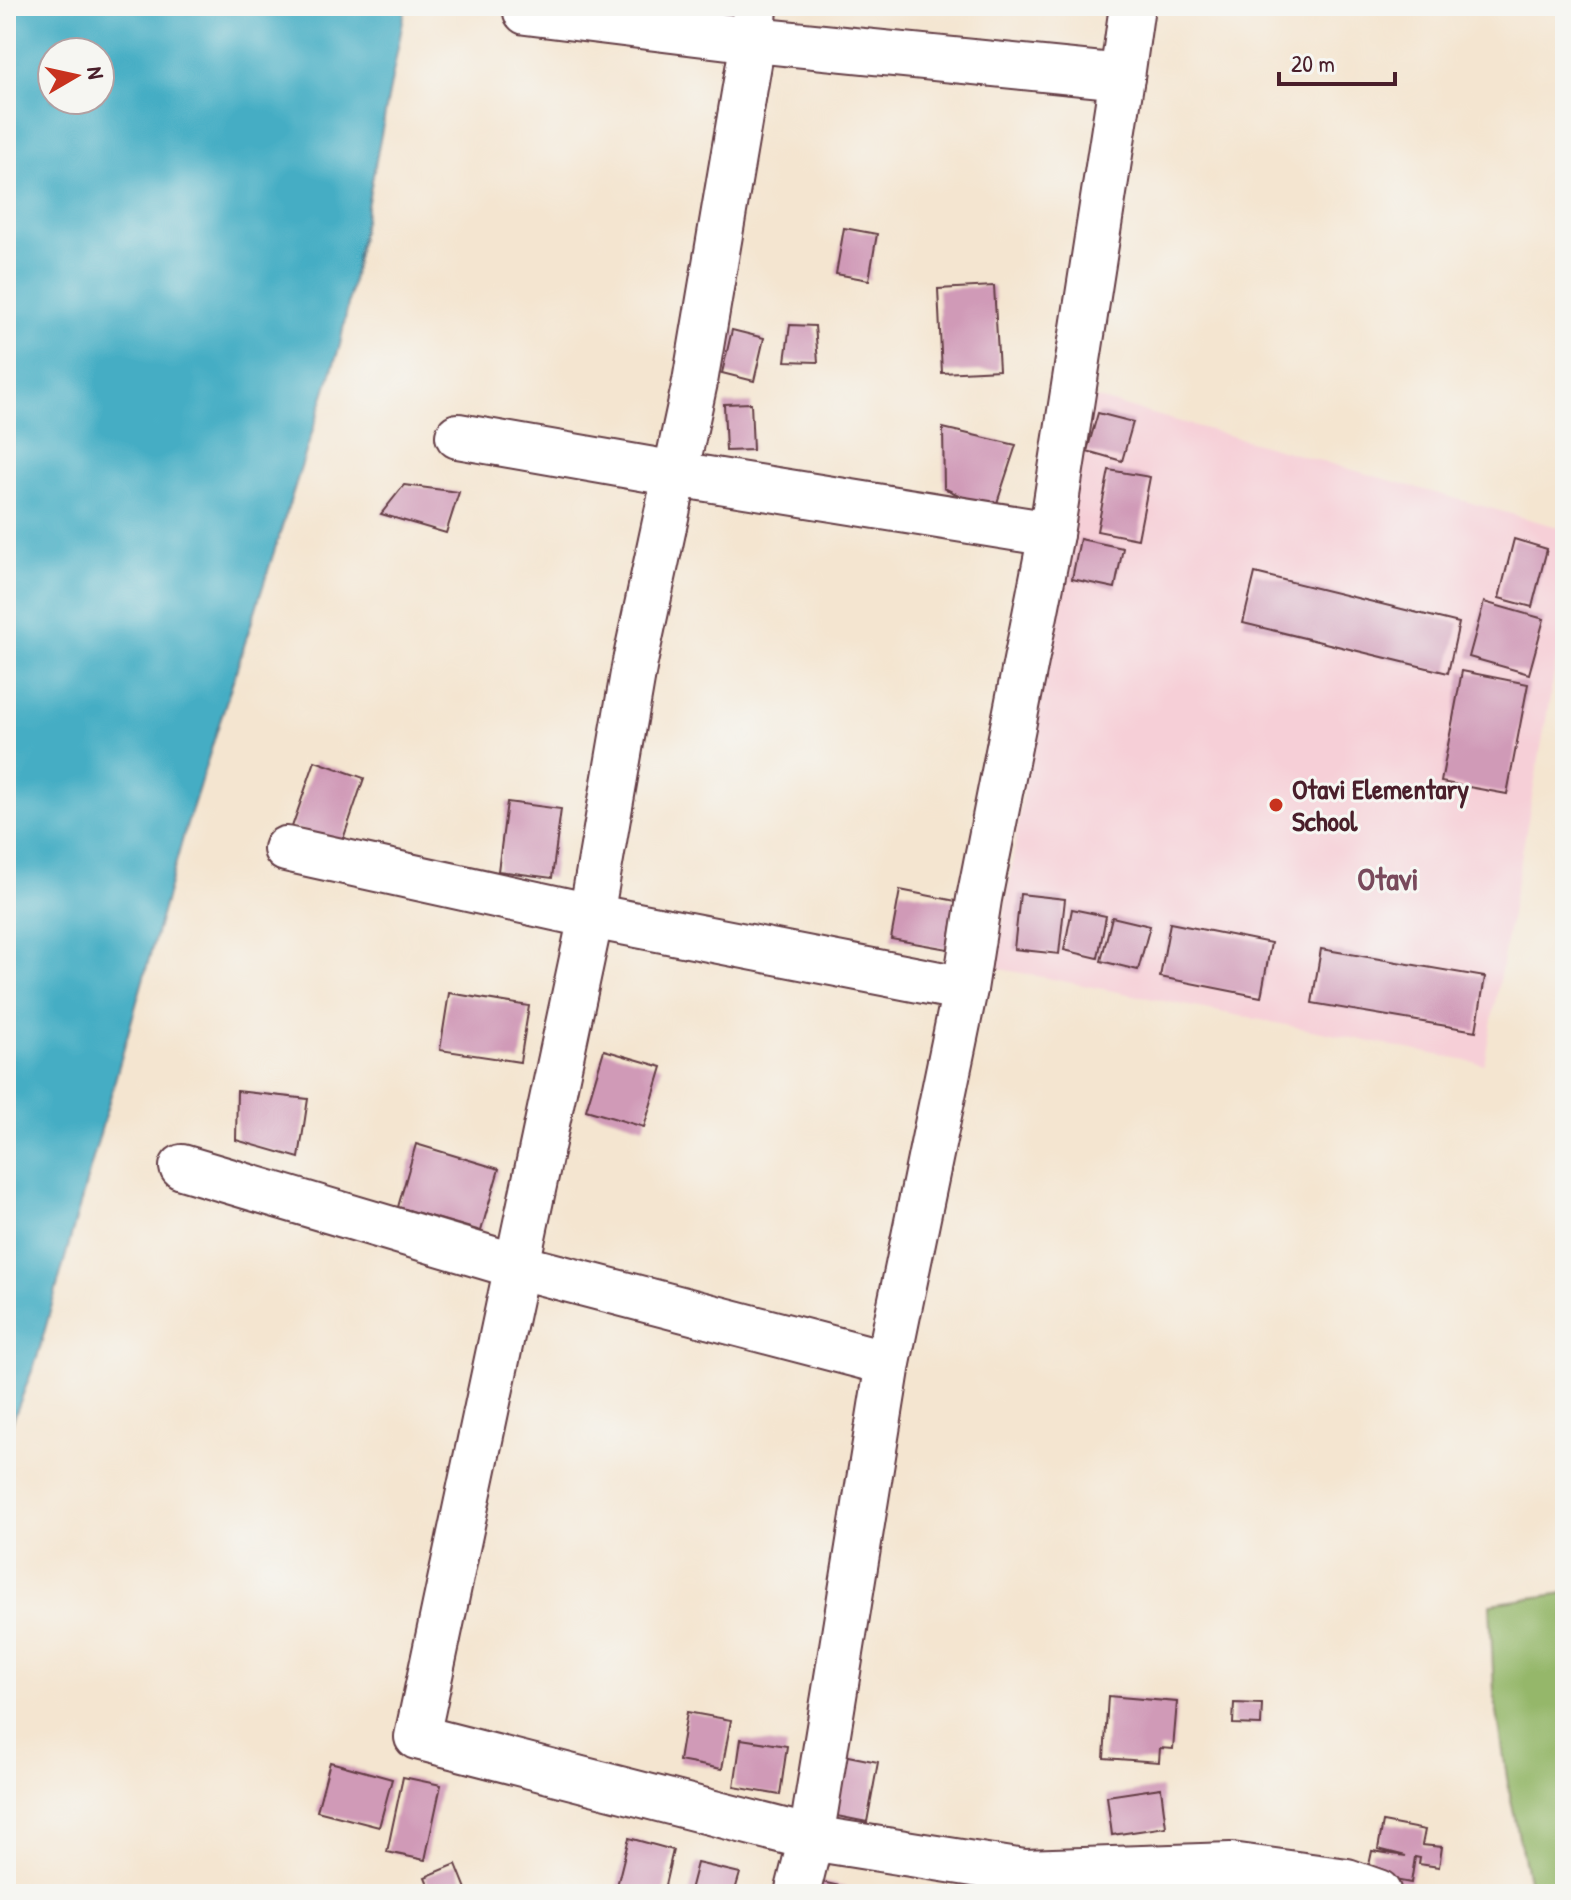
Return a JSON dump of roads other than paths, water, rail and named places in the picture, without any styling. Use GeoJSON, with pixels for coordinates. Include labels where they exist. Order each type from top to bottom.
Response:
{"type":"FeatureCollection","features":[{"type":"Feature","properties":{"kind":"street"},"geometry":{"type":"LineString","coordinates":[[797,1894],[811,1838],[888,1363],[965,989],[979,899],[1051,534],[1132,6]]}},
{"type":"Feature","properties":{"kind":"street"},"geometry":{"type":"LineString","coordinates":[[526,12],[754,23],[1122,77]]}},
{"type":"Feature","properties":{"kind":"street"},"geometry":{"type":"LineString","coordinates":[[754,23],[695,382],[635,662],[591,916],[417,1737],[811,1838],[1024,1872],[1231,1865],[1347,1881],[1379,1894]]}},
{"type":"Feature","properties":{"kind":"street"},"geometry":{"type":"LineString","coordinates":[[458,436],[1051,534]]}},
{"type":"Feature","properties":{"kind":"street"},"geometry":{"type":"LineString","coordinates":[[286,849],[591,916],[965,989]]}},
{"type":"Feature","properties":{"kind":"street"},"geometry":{"type":"LineString","coordinates":[[182,1167],[516,1266],[888,1363]]}},
{"type":"Feature","properties":{"kind":"water"},"geometry":{"type":"Polygon","coordinates":[[[6,6],[406,6],[340,345],[184,834],[37,1358],[6,1438],[6,6]]]}},
{"type":"Feature","properties":{"kind":"place","name":"Otavi Elementary School"},"geometry":{"type":"Point","coordinates":[1276,805]}},
{"type":"Feature","properties":{"kind":"district","name":"Otavi"},"geometry":{"type":"Point","coordinates":[1388,878]}}]}
